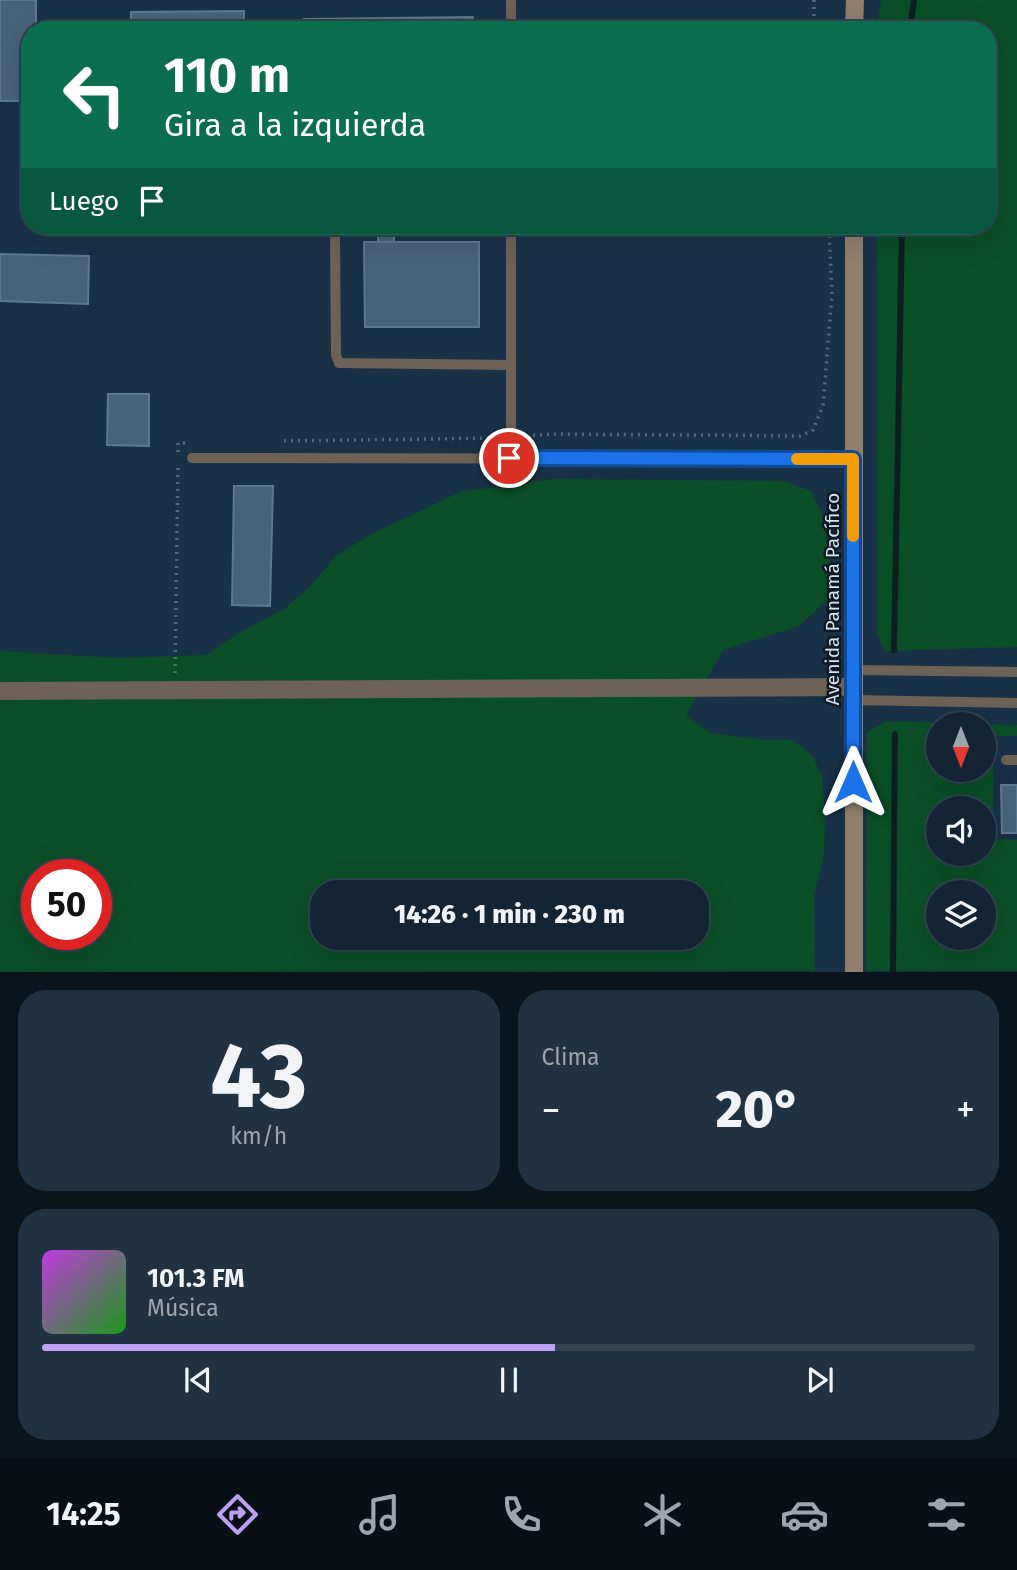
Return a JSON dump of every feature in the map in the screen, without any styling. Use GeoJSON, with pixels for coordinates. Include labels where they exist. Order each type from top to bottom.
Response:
{"type":"FeatureCollection","features":[{"type":"Feature","properties":{"kind":"main road"},"geometry":{"type":"LineString","coordinates":[[854,0],[854,21]]}},
{"type":"Feature","properties":{"kind":"main road","name":"Avenida Panamá Pacífico"},"geometry":{"type":"LineString","coordinates":[[854,235],[854,971]]}},
{"type":"Feature","properties":{"kind":"street"},"geometry":{"type":"LineString","coordinates":[[0,691],[383,691],[853,686]]}},
{"type":"Feature","properties":{"kind":"lane"},"geometry":{"type":"LineString","coordinates":[[511,0],[511,21]]}},
{"type":"Feature","properties":{"kind":"lane"},"geometry":{"type":"LineString","coordinates":[[335,235],[336,355],[339,363],[510,365]]}},
{"type":"Feature","properties":{"kind":"lane"},"geometry":{"type":"LineString","coordinates":[[509,458],[511,235]]}},
{"type":"Feature","properties":{"kind":"lane"},"geometry":{"type":"LineString","coordinates":[[192,458],[853,459]]}},
{"type":"Feature","properties":{"kind":"lane"},"geometry":{"type":"LineString","coordinates":[[853,686],[1017,672]]}},
{"type":"Feature","properties":{"kind":"lane"},"geometry":{"type":"LineString","coordinates":[[853,686],[1017,704]]}},
{"type":"Feature","properties":{"kind":"path"},"geometry":{"type":"LineString","coordinates":[[814,0],[814,21]]}},
{"type":"Feature","properties":{"kind":"path"},"geometry":{"type":"LineString","coordinates":[[275,442],[551,434],[800,436],[813,430],[823,405],[832,295],[829,235]]}},
{"type":"Feature","properties":{"kind":"path"},"geometry":{"type":"LineString","coordinates":[[174,689],[178,443],[192,443]]}},
{"type":"Feature","properties":{"kind":"green space"},"geometry":{"type":"Polygon","coordinates":[[[881,0],[1017,0],[1017,647],[885,651],[877,633],[877,235],[997,235],[997,21],[878,21],[881,0]]]}},
{"type":"Feature","properties":{"kind":"green space"},"geometry":{"type":"Polygon","coordinates":[[[552,479],[783,481],[811,491],[822,514],[830,561],[827,600],[799,626],[723,650],[686,715],[710,733],[764,740],[792,740],[812,755],[822,777],[825,814],[824,854],[814,897],[815,971],[0,972],[0,651],[117,658],[206,655],[242,631],[284,609],[310,587],[336,556],[370,535],[460,492],[552,479]]]}},
{"type":"Feature","properties":{"kind":"green space"},"geometry":{"type":"Polygon","coordinates":[[[887,721],[926,722],[926,782],[994,782],[993,796],[926,796],[926,866],[996,866],[996,839],[1017,840],[1017,971],[866,971],[867,732],[887,721]]]}},
{"type":"Feature","properties":{"kind":"green space"},"geometry":{"type":"Polygon","coordinates":[[[996,724],[1017,725],[1017,736],[996,736],[996,724]]]}},
{"type":"Feature","properties":{"kind":"building"},"geometry":{"type":"Polygon","coordinates":[[[0,0],[36,0],[36,21],[21,21],[21,101],[0,101],[0,0]]]}},
{"type":"Feature","properties":{"kind":"building"},"geometry":{"type":"Polygon","coordinates":[[[244,11],[244,21],[131,21],[131,12],[244,11]]]}},
{"type":"Feature","properties":{"kind":"building"},"geometry":{"type":"Polygon","coordinates":[[[473,17],[473,21],[304,21],[473,17]]]}},
{"type":"Feature","properties":{"kind":"building"},"geometry":{"type":"Polygon","coordinates":[[[378,235],[394,235],[394,242],[378,242],[378,235]]]}},
{"type":"Feature","properties":{"kind":"building"},"geometry":{"type":"Polygon","coordinates":[[[364,242],[479,242],[479,327],[365,327],[364,242]]]}},
{"type":"Feature","properties":{"kind":"building"},"geometry":{"type":"Polygon","coordinates":[[[0,254],[89,256],[88,304],[0,301],[0,254]]]}},
{"type":"Feature","properties":{"kind":"building"},"geometry":{"type":"Polygon","coordinates":[[[108,394],[149,394],[149,446],[107,445],[108,394]]]}},
{"type":"Feature","properties":{"kind":"building"},"geometry":{"type":"Polygon","coordinates":[[[234,486],[273,486],[270,606],[232,605],[234,486]]]}},
{"type":"Feature","properties":{"kind":"building"},"geometry":{"type":"Polygon","coordinates":[[[1001,785],[1017,785],[1017,833],[1002,833],[1001,785]]]}},
{"type":"Feature","properties":{"kind":"waterway"},"geometry":{"type":"LineString","coordinates":[[911,21],[914,0]]}},
{"type":"Feature","properties":{"kind":"waterway"},"geometry":{"type":"LineString","coordinates":[[894,650],[902,235]]}},
{"type":"Feature","properties":{"kind":"waterway"},"geometry":{"type":"LineString","coordinates":[[893,972],[895,734]]}},
{"type":"Feature","properties":{"kind":"slow traffic"},"geometry":{"type":"LineString","coordinates":[[797,459],[853,459],[853,536]]}},
{"type":"Feature","properties":{"kind":"route"},"geometry":{"type":"LineString","coordinates":[[509,458],[853,459],[853,782]]}}]}
